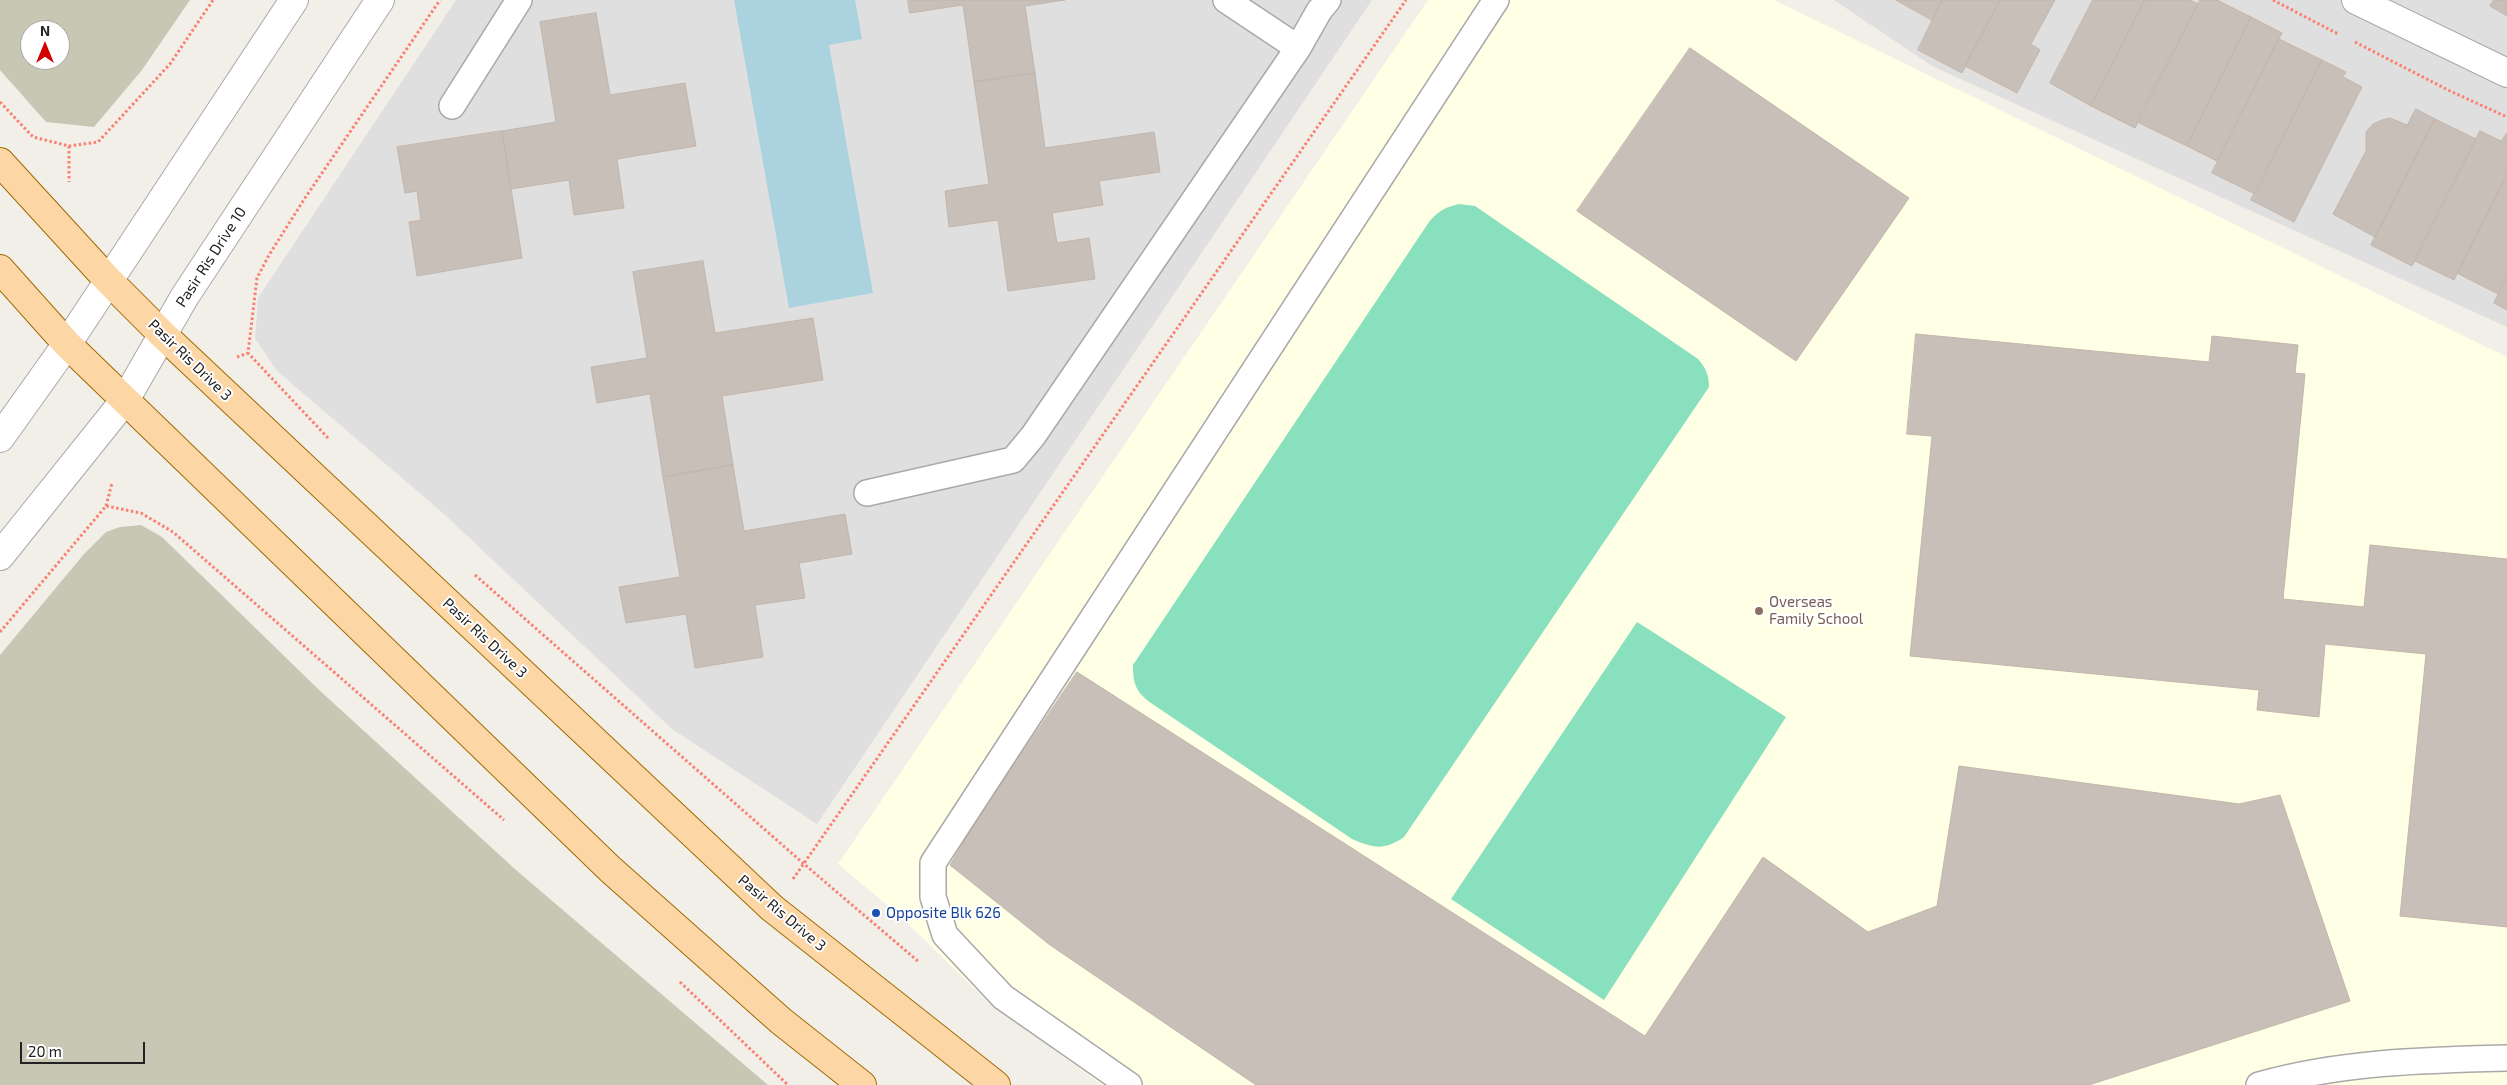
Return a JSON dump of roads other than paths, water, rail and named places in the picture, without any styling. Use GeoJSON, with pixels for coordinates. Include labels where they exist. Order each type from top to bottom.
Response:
{"type":"FeatureCollection","features":[{"type":"Feature","properties":{"kind":"main road","name":"Pasir Ris Drive 3"},"geometry":{"type":"LineString","coordinates":[[0,162],[108,280],[162,334],[772,908],[996,1085]]}},
{"type":"Feature","properties":{"kind":"main road"},"geometry":{"type":"LineString","coordinates":[[0,269],[67,344],[610,869],[781,1021],[862,1085]]}},
{"type":"Feature","properties":{"kind":"street"},"geometry":{"type":"LineString","coordinates":[[0,438],[67,344],[294,0]]}},
{"type":"Feature","properties":{"kind":"street","name":"Pasir Ris Drive 10"},"geometry":{"type":"LineString","coordinates":[[0,556],[125,400],[185,296],[380,0]]}},
{"type":"Feature","properties":{"kind":"street"},"geometry":{"type":"LineString","coordinates":[[2356,0],[2507,73]]}},
{"type":"Feature","properties":{"kind":"lane"},"geometry":{"type":"LineString","coordinates":[[452,106],[520,0]]}},
{"type":"Feature","properties":{"kind":"lane"},"geometry":{"type":"LineString","coordinates":[[1226,0],[1298,48]]}},
{"type":"Feature","properties":{"kind":"lane"},"geometry":{"type":"LineString","coordinates":[[867,493],[1013,460],[1039,428],[1298,48],[1319,11],[1328,0]]}},
{"type":"Feature","properties":{"kind":"lane"},"geometry":{"type":"LineString","coordinates":[[1129,1085],[1003,997],[945,935],[933,897],[933,863],[1496,0]]}},
{"type":"Feature","properties":{"kind":"lane"},"geometry":{"type":"LineString","coordinates":[[2258,1085],[2300,1073],[2402,1060],[2507,1058]]}},
{"type":"Feature","properties":{"kind":"water"},"geometry":{"type":"Polygon","coordinates":[[[734,0],[855,0],[862,39],[829,45],[873,293],[789,308],[734,0]]]}},
{"type":"Feature","properties":{"kind":"place","name":"Overseas Family School"},"geometry":{"type":"Point","coordinates":[1759,611]}},
{"type":"Feature","properties":{"kind":"place","name":"Opposite Blk 626"},"geometry":{"type":"Point","coordinates":[876,913]}}]}
